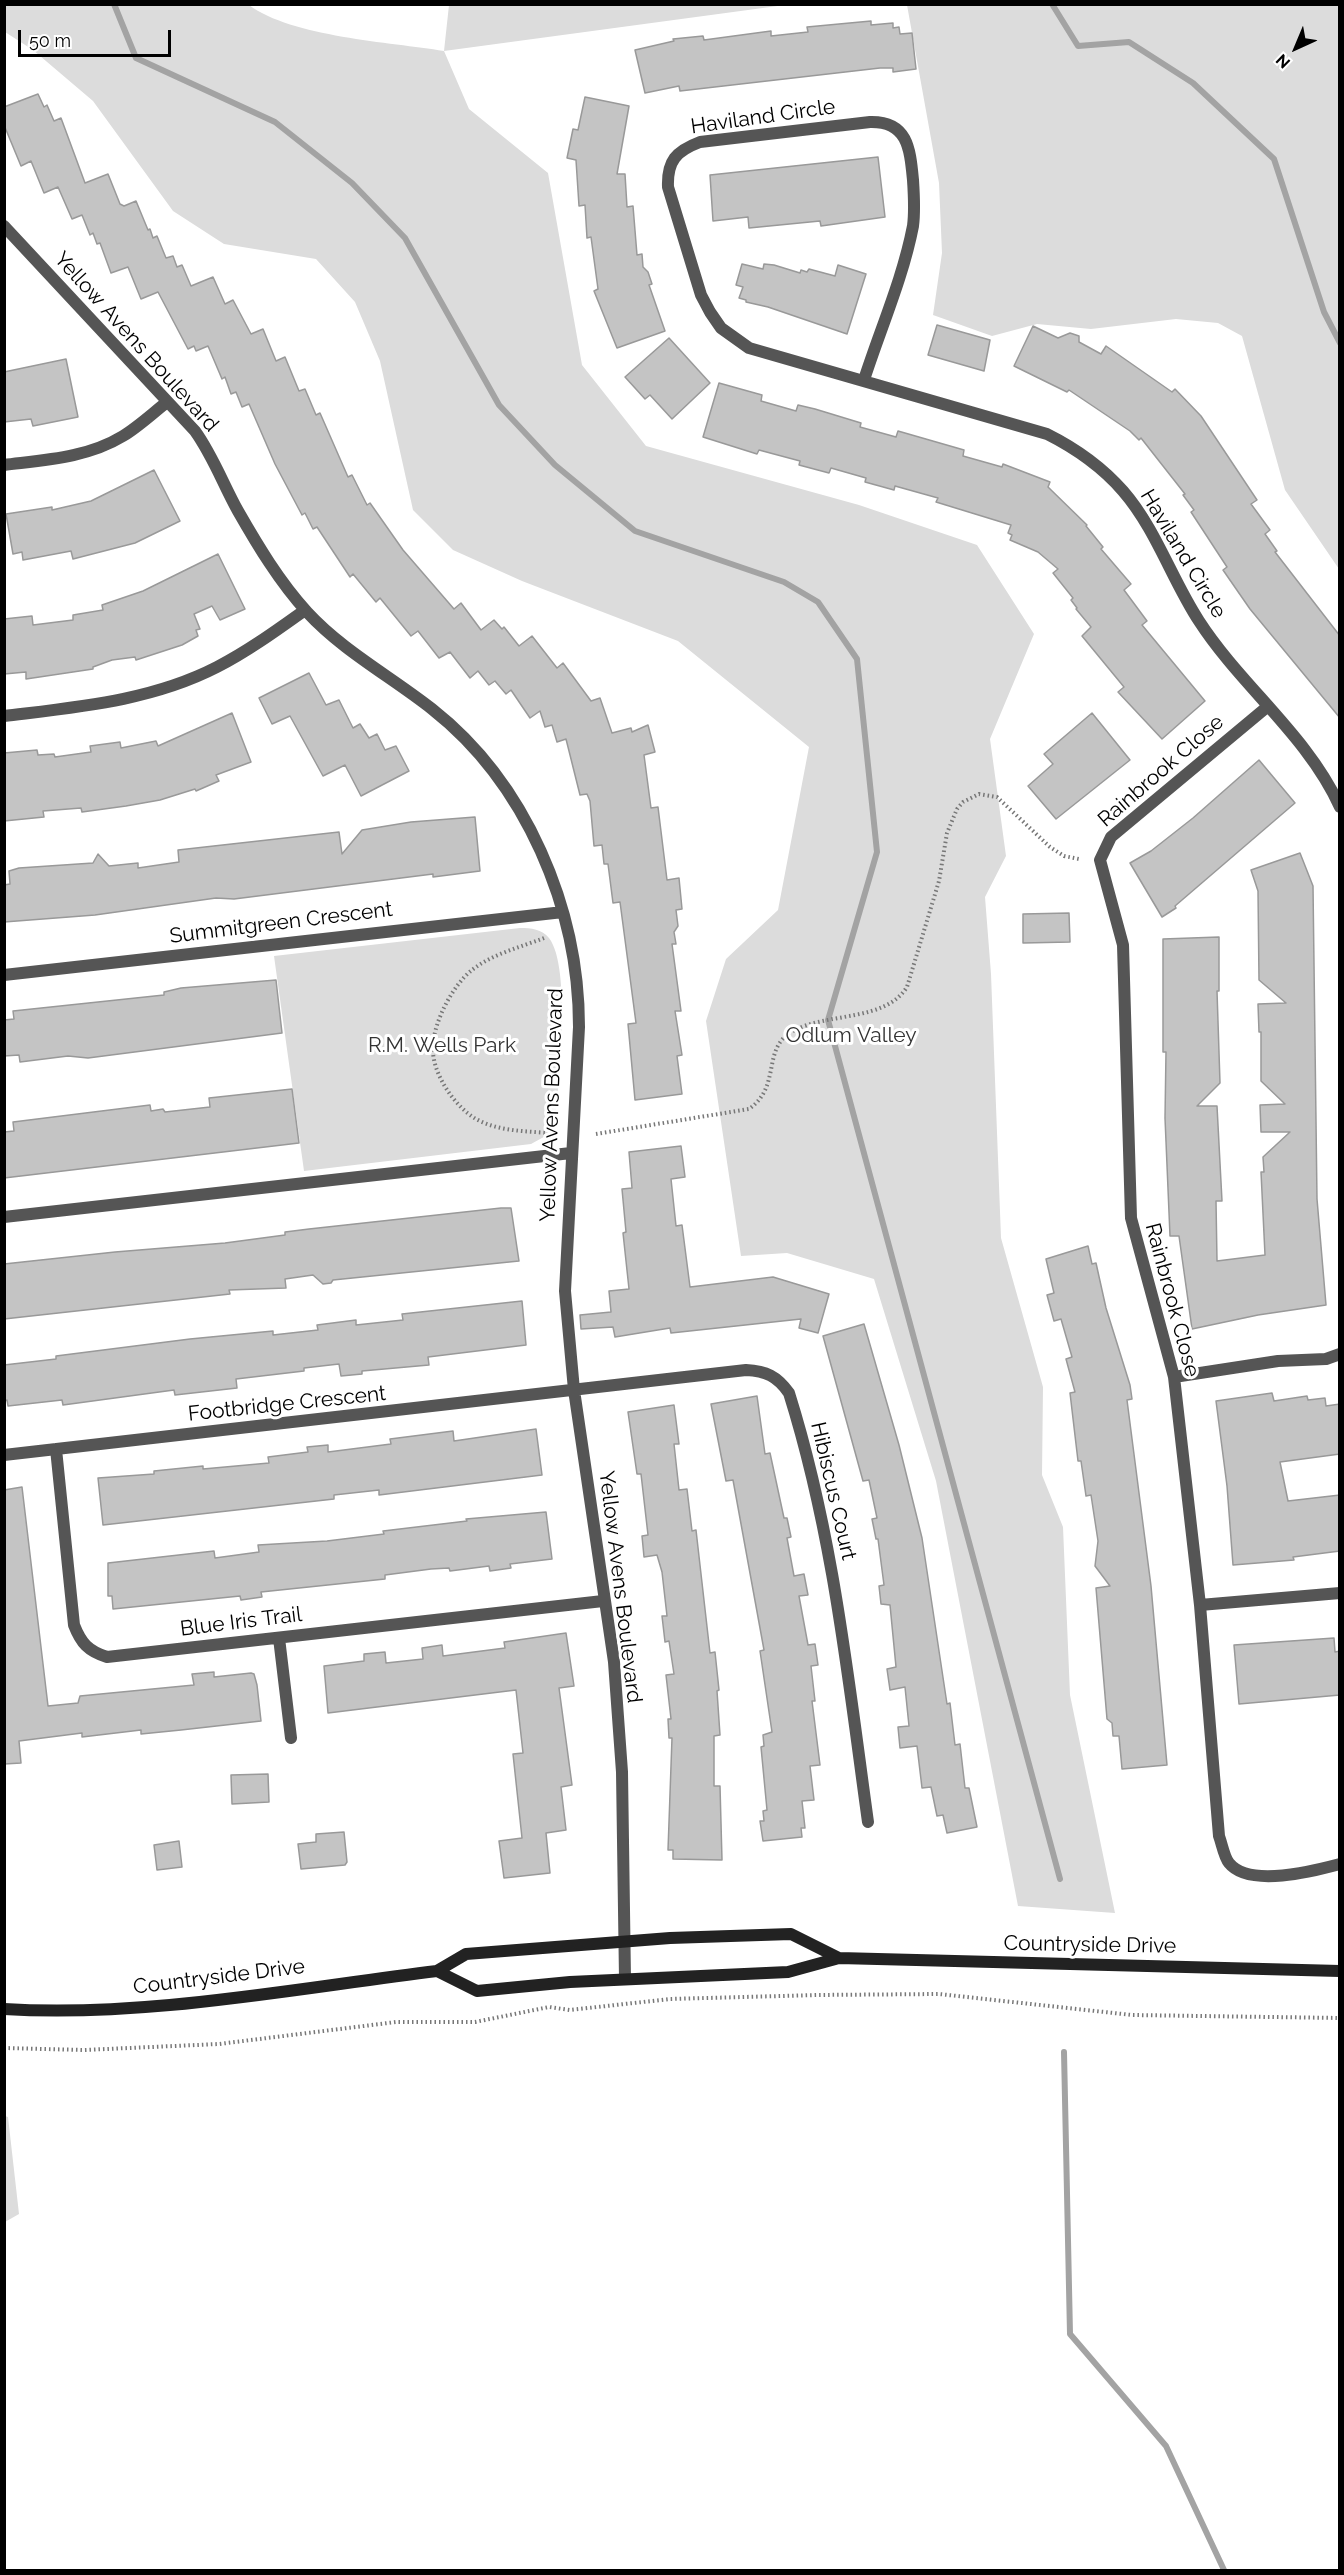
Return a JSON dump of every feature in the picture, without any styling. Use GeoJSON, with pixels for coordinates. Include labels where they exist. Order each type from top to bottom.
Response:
{"type":"FeatureCollection","features":[{"type":"Feature","properties":{"kind":"main road","name":"Countryside Drive"},"geometry":{"type":"LineString","coordinates":[[4,2009],[39,2011],[146,2007],[437,1971],[466,1954],[623,1941],[791,1934],[839,1958]]}},
{"type":"Feature","properties":{"kind":"main road","name":"Countryside Drive"},"geometry":{"type":"LineString","coordinates":[[437,1971],[477,1991],[625,1979],[788,1972],[839,1958],[1340,1971]]}},
{"type":"Feature","properties":{"kind":"street","name":"Haviland Circle"},"geometry":{"type":"LineString","coordinates":[[864,380],[913,226],[914,191],[906,140],[885,122],[870,122],[700,142],[684,148],[668,170],[668,187],[701,295],[721,328],[749,348],[1047,434],[1067,444],[1092,462],[1123,491],[1136,509],[1198,620],[1313,762],[1340,807]]}},
{"type":"Feature","properties":{"kind":"street","name":"Yellow Avens Boulevard"},"geometry":{"type":"LineString","coordinates":[[4,226],[195,431],[208,449],[238,510],[268,561],[305,610],[323,628],[433,710],[475,747],[496,773],[526,822],[546,866],[573,951],[579,1008],[565,1291],[574,1390],[603,1601],[614,1662],[622,1772],[625,1979]]}},
{"type":"Feature","properties":{"kind":"street"},"geometry":{"type":"LineString","coordinates":[[4,465],[65,458],[99,448],[123,436],[167,402]]}},
{"type":"Feature","properties":{"kind":"street"},"geometry":{"type":"LineString","coordinates":[[4,716],[126,699],[195,677],[242,652],[305,610]]}},
{"type":"Feature","properties":{"kind":"street","name":"Rainbrook Close"},"geometry":{"type":"LineString","coordinates":[[1267,707],[1111,837],[1100,860],[1123,945],[1131,1218],[1174,1377],[1200,1605],[1219,1836],[1229,1863],[1247,1874],[1298,1875],[1340,1864]]}},
{"type":"Feature","properties":{"kind":"street","name":"Summitgreen Crescent"},"geometry":{"type":"LineString","coordinates":[[4,975],[562,912]]}},
{"type":"Feature","properties":{"kind":"street"},"geometry":{"type":"LineString","coordinates":[[4,1217],[571,1154]]}},
{"type":"Feature","properties":{"kind":"street"},"geometry":{"type":"LineString","coordinates":[[1174,1377],[1278,1361],[1326,1359],[1340,1354]]}},
{"type":"Feature","properties":{"kind":"street","name":"Hibiscus Court"},"geometry":{"type":"LineString","coordinates":[[574,1390],[746,1370],[762,1371],[779,1379],[789,1393],[821,1511],[840,1617],[868,1822]]}},
{"type":"Feature","properties":{"kind":"street","name":"Footbridge Crescent"},"geometry":{"type":"LineString","coordinates":[[4,1455],[574,1390]]}},
{"type":"Feature","properties":{"kind":"street","name":"Blue Iris Trail"},"geometry":{"type":"LineString","coordinates":[[56,1449],[74,1624],[80,1640],[91,1652],[107,1657],[603,1601]]}},
{"type":"Feature","properties":{"kind":"street"},"geometry":{"type":"LineString","coordinates":[[1200,1605],[1340,1593]]}},
{"type":"Feature","properties":{"kind":"street"},"geometry":{"type":"LineString","coordinates":[[279,1638],[291,1738]]}},
{"type":"Feature","properties":{"kind":"path"},"geometry":{"type":"LineString","coordinates":[[596,1134],[749,1109],[765,1095],[778,1045],[793,1031],[859,1012],[882,1009],[892,1004],[907,987],[939,881],[947,833],[957,808],[963,802],[979,794],[997,797],[1050,847],[1064,856],[1079,859]]}},
{"type":"Feature","properties":{"kind":"path"},"geometry":{"type":"LineString","coordinates":[[544,938],[493,958],[464,977],[440,1021],[432,1046],[439,1074],[453,1099],[475,1118],[501,1128],[548,1133]]}},
{"type":"Feature","properties":{"kind":"path"},"geometry":{"type":"LineString","coordinates":[[4,2048],[84,2050],[219,2044],[396,2022],[475,2022],[549,2007],[570,2010],[670,1999],[818,1995],[939,1994],[1131,2015],[1340,2018]]}},
{"type":"Feature","properties":{"kind":"green space","name":"Odlum Valley"},"geometry":{"type":"Polygon","coordinates":[[[4,5],[249,5],[268,16],[315,31],[444,51],[469,109],[548,173],[582,365],[646,446],[859,505],[977,545],[1034,634],[990,739],[1006,856],[985,897],[991,974],[1001,1238],[1043,1387],[1042,1475],[1063,1527],[1070,1695],[1115,1913],[1018,1906],[936,1481],[874,1279],[787,1253],[741,1256],[706,1021],[726,959],[778,910],[809,747],[678,641],[522,581],[453,550],[413,510],[380,361],[355,302],[316,259],[224,244],[173,211],[93,101],[33,50],[5,32],[4,5]]]}},
{"type":"Feature","properties":{"kind":"green space"},"geometry":{"type":"Polygon","coordinates":[[[449,5],[785,5],[444,51],[449,5]]]}},
{"type":"Feature","properties":{"kind":"green space"},"geometry":{"type":"Polygon","coordinates":[[[907,5],[1339,5],[1339,569],[1285,490],[1242,336],[1218,323],[1176,319],[1091,329],[1037,324],[992,336],[933,315],[942,253],[939,183],[907,5]]]}},
{"type":"Feature","properties":{"kind":"green space","name":"R.M. Wells Park"},"geometry":{"type":"Polygon","coordinates":[[[520,928],[540,931],[549,938],[556,953],[560,975],[562,1028],[555,1125],[551,1133],[531,1144],[304,1171],[274,956],[520,928]]]}},
{"type":"Feature","properties":{"kind":"green space"},"geometry":{"type":"Polygon","coordinates":[[[5,2116],[8,2117],[19,2214],[5,2222],[5,2116]]]}},
{"type":"Feature","properties":{"kind":"building"},"geometry":{"type":"Polygon","coordinates":[[[871,21],[871,25],[893,23],[893,28],[899,27],[900,34],[912,33],[916,69],[893,72],[893,68],[880,68],[680,91],[679,86],[645,93],[635,50],[674,41],[673,39],[703,36],[704,40],[771,31],[771,36],[808,32],[807,27],[871,21]]]}},
{"type":"Feature","properties":{"kind":"building"},"geometry":{"type":"Polygon","coordinates":[[[38,94],[44,107],[47,105],[54,121],[61,118],[85,183],[108,174],[120,204],[124,206],[136,201],[153,238],[157,236],[166,258],[173,256],[177,267],[182,265],[191,286],[213,277],[225,304],[233,300],[251,334],[263,329],[276,361],[285,357],[299,391],[305,389],[316,415],[320,413],[348,477],[352,475],[367,505],[370,503],[403,550],[454,609],[461,603],[481,630],[494,620],[502,629],[504,627],[519,646],[532,636],[557,668],[563,663],[591,701],[600,698],[612,733],[631,728],[632,732],[648,725],[655,752],[644,755],[651,808],[658,807],[667,880],[679,878],[682,909],[676,910],[678,926],[674,932],[676,944],[672,944],[681,1011],[675,1011],[682,1055],[677,1056],[682,1094],[635,1100],[628,1024],[636,1023],[620,902],[613,903],[608,864],[604,864],[602,845],[594,846],[590,801],[587,794],[580,795],[566,739],[557,742],[552,725],[545,727],[540,711],[530,718],[511,690],[506,694],[495,681],[489,685],[478,671],[470,678],[450,652],[439,658],[418,631],[411,636],[380,598],[376,602],[353,574],[350,577],[317,527],[313,529],[305,513],[302,515],[275,464],[249,404],[242,407],[236,392],[231,394],[225,377],[222,379],[208,346],[196,351],[194,346],[188,349],[158,292],[141,299],[128,267],[111,273],[100,243],[97,244],[93,233],[90,235],[82,215],[72,219],[58,187],[44,193],[31,161],[21,166],[4,125],[4,107],[38,94]]]}},
{"type":"Feature","properties":{"kind":"building"},"geometry":{"type":"Polygon","coordinates":[[[585,97],[629,106],[617,174],[625,174],[627,207],[633,206],[637,255],[642,254],[643,267],[648,272],[652,284],[649,285],[665,331],[617,348],[594,291],[598,289],[591,237],[587,238],[585,205],[579,206],[576,160],[567,158],[573,129],[578,130],[585,97]]]}},
{"type":"Feature","properties":{"kind":"building"},"geometry":{"type":"Polygon","coordinates":[[[878,157],[885,217],[821,226],[820,221],[749,228],[748,217],[713,221],[710,175],[878,157]]]}},
{"type":"Feature","properties":{"kind":"building"},"geometry":{"type":"Polygon","coordinates":[[[742,264],[763,269],[764,264],[774,265],[800,273],[801,270],[807,272],[809,269],[835,276],[838,265],[866,274],[847,334],[739,298],[743,287],[736,285],[742,264]]]}},
{"type":"Feature","properties":{"kind":"building"},"geometry":{"type":"Polygon","coordinates":[[[937,325],[990,340],[984,371],[928,355],[937,325]]]}},
{"type":"Feature","properties":{"kind":"building"},"geometry":{"type":"Polygon","coordinates":[[[1033,326],[1058,338],[1070,333],[1079,336],[1079,342],[1101,354],[1106,346],[1172,392],[1175,389],[1201,416],[1257,500],[1251,504],[1270,530],[1265,534],[1277,551],[1275,552],[1340,636],[1340,718],[1250,609],[1223,570],[1227,567],[1191,512],[1194,510],[1183,495],[1185,494],[1141,438],[1139,440],[1130,431],[1069,390],[1067,392],[1014,366],[1033,326]]]}},
{"type":"Feature","properties":{"kind":"building"},"geometry":{"type":"Polygon","coordinates":[[[669,338],[710,383],[672,419],[650,395],[645,399],[625,377],[669,338]]]}},
{"type":"Feature","properties":{"kind":"building"},"geometry":{"type":"Polygon","coordinates":[[[66,359],[78,417],[33,426],[31,419],[4,422],[4,372],[66,359]]]}},
{"type":"Feature","properties":{"kind":"building"},"geometry":{"type":"Polygon","coordinates":[[[719,383],[762,395],[761,401],[796,411],[798,405],[861,423],[860,427],[896,437],[898,431],[964,450],[963,456],[1002,467],[1003,464],[1050,482],[1048,487],[1087,525],[1103,547],[1101,549],[1131,584],[1124,590],[1147,621],[1142,625],[1205,701],[1162,739],[1118,692],[1124,687],[1082,636],[1091,627],[1076,609],[1071,600],[1073,598],[1053,573],[1058,569],[1038,552],[1010,540],[1012,535],[1008,533],[1011,525],[936,502],[938,498],[895,486],[894,490],[865,482],[866,478],[831,468],[829,473],[799,465],[800,461],[759,450],[757,454],[703,437],[719,383]]]}},
{"type":"Feature","properties":{"kind":"building"},"geometry":{"type":"Polygon","coordinates":[[[154,470],[180,521],[135,543],[73,559],[71,551],[23,560],[22,552],[13,554],[6,514],[52,507],[52,510],[91,501],[154,470]]]}},
{"type":"Feature","properties":{"kind":"building"},"geometry":{"type":"Polygon","coordinates":[[[218,554],[245,609],[220,620],[212,606],[194,614],[200,629],[196,630],[198,636],[182,645],[136,660],[135,657],[112,660],[93,667],[93,669],[26,679],[26,672],[4,674],[4,619],[32,616],[33,625],[73,620],[73,615],[103,610],[102,605],[143,591],[218,554]]]}},
{"type":"Feature","properties":{"kind":"building"},"geometry":{"type":"Polygon","coordinates":[[[309,673],[326,705],[339,700],[353,728],[360,724],[369,738],[377,734],[385,750],[396,746],[409,771],[361,796],[345,765],[323,776],[290,716],[272,724],[259,698],[309,673]]]}},
{"type":"Feature","properties":{"kind":"building"},"geometry":{"type":"Polygon","coordinates":[[[232,713],[251,762],[216,775],[219,781],[196,791],[195,789],[160,800],[82,812],[81,808],[43,811],[44,817],[4,821],[4,753],[37,750],[38,755],[54,754],[55,757],[91,752],[90,746],[120,742],[121,748],[156,741],[158,746],[232,713]]]}},
{"type":"Feature","properties":{"kind":"building"},"geometry":{"type":"Polygon","coordinates":[[[1092,713],[1130,760],[1056,819],[1028,786],[1053,764],[1044,754],[1092,713]]]}},
{"type":"Feature","properties":{"kind":"building"},"geometry":{"type":"Polygon","coordinates":[[[1259,760],[1295,803],[1175,906],[1176,908],[1162,917],[1130,863],[1151,851],[1193,818],[1259,760]]]}},
{"type":"Feature","properties":{"kind":"building"},"geometry":{"type":"Polygon","coordinates":[[[475,817],[480,871],[433,877],[433,874],[234,899],[216,898],[95,915],[4,922],[4,885],[10,884],[9,871],[19,868],[93,863],[98,854],[109,866],[138,863],[138,868],[179,862],[178,850],[339,832],[342,854],[362,830],[411,822],[475,817]]]}},
{"type":"Feature","properties":{"kind":"building"},"geometry":{"type":"Polygon","coordinates":[[[1300,853],[1313,886],[1317,1199],[1326,1305],[1258,1315],[1192,1329],[1179,1236],[1170,1236],[1165,1118],[1166,1052],[1163,1052],[1163,939],[1219,937],[1219,991],[1217,991],[1220,1083],[1197,1106],[1217,1106],[1222,1201],[1216,1201],[1217,1261],[1265,1255],[1261,1172],[1264,1172],[1263,1157],[1290,1132],[1261,1132],[1260,1105],[1285,1104],[1261,1081],[1261,1032],[1259,1032],[1258,1004],[1286,1003],[1259,980],[1258,891],[1251,870],[1300,853]]]}},
{"type":"Feature","properties":{"kind":"building"},"geometry":{"type":"Polygon","coordinates":[[[1069,913],[1070,942],[1023,943],[1023,914],[1069,913]]]}},
{"type":"Feature","properties":{"kind":"building"},"geometry":{"type":"Polygon","coordinates":[[[276,980],[282,1033],[88,1058],[68,1056],[20,1062],[19,1055],[4,1056],[4,1020],[14,1019],[13,1011],[164,995],[164,992],[181,988],[276,980]]]}},
{"type":"Feature","properties":{"kind":"building"},"geometry":{"type":"Polygon","coordinates":[[[292,1089],[299,1143],[4,1178],[4,1132],[14,1131],[13,1122],[150,1105],[151,1111],[163,1109],[165,1112],[210,1107],[209,1098],[292,1089]]]}},
{"type":"Feature","properties":{"kind":"building"},"geometry":{"type":"Polygon","coordinates":[[[681,1146],[685,1177],[671,1179],[676,1226],[682,1225],[690,1287],[773,1277],[829,1294],[818,1333],[799,1328],[801,1319],[671,1333],[670,1328],[615,1337],[613,1327],[581,1329],[580,1315],[611,1312],[609,1291],[629,1289],[623,1233],[626,1232],[622,1189],[632,1188],[629,1152],[681,1146]]]}},
{"type":"Feature","properties":{"kind":"building"},"geometry":{"type":"Polygon","coordinates":[[[511,1208],[519,1261],[333,1280],[331,1283],[323,1284],[313,1275],[285,1279],[286,1288],[229,1290],[230,1294],[4,1319],[4,1264],[225,1243],[285,1235],[285,1232],[511,1208]]]}},
{"type":"Feature","properties":{"kind":"building"},"geometry":{"type":"Polygon","coordinates":[[[1088,1246],[1092,1264],[1096,1263],[1106,1308],[1130,1385],[1132,1399],[1127,1400],[1151,1586],[1167,1765],[1122,1769],[1119,1736],[1113,1736],[1112,1723],[1107,1719],[1096,1588],[1110,1586],[1095,1566],[1098,1541],[1091,1495],[1086,1496],[1081,1461],[1078,1461],[1070,1393],[1075,1392],[1066,1359],[1072,1357],[1061,1319],[1054,1321],[1047,1295],[1054,1293],[1046,1259],[1088,1246]]]}},
{"type":"Feature","properties":{"kind":"building"},"geometry":{"type":"Polygon","coordinates":[[[522,1301],[526,1345],[428,1357],[429,1365],[362,1371],[362,1374],[341,1376],[339,1364],[304,1368],[304,1371],[236,1379],[237,1388],[175,1395],[174,1390],[63,1405],[62,1400],[8,1406],[7,1400],[4,1401],[4,1365],[190,1339],[273,1331],[273,1335],[318,1330],[317,1325],[356,1320],[356,1325],[403,1320],[402,1314],[522,1301]]]}},
{"type":"Feature","properties":{"kind":"building"},"geometry":{"type":"Polygon","coordinates":[[[864,1324],[899,1445],[922,1538],[947,1704],[950,1703],[955,1745],[960,1744],[965,1788],[969,1788],[977,1827],[947,1833],[943,1815],[937,1816],[931,1787],[922,1788],[917,1746],[900,1748],[898,1727],[909,1726],[905,1687],[890,1690],[887,1669],[896,1667],[890,1605],[881,1604],[879,1586],[884,1585],[878,1539],[876,1539],[872,1519],[877,1518],[869,1480],[863,1481],[823,1336],[864,1324]]]}},
{"type":"Feature","properties":{"kind":"building"},"geometry":{"type":"Polygon","coordinates":[[[1272,1393],[1274,1401],[1307,1396],[1308,1400],[1325,1398],[1326,1406],[1340,1404],[1340,1454],[1280,1462],[1288,1501],[1340,1495],[1340,1551],[1293,1557],[1294,1560],[1233,1565],[1227,1486],[1216,1401],[1272,1393]]]}},
{"type":"Feature","properties":{"kind":"building"},"geometry":{"type":"Polygon","coordinates":[[[757,1396],[765,1454],[770,1453],[784,1518],[787,1518],[791,1537],[787,1538],[794,1576],[804,1574],[808,1595],[799,1596],[808,1645],[815,1644],[818,1665],[811,1666],[815,1701],[812,1701],[820,1765],[810,1766],[814,1800],[802,1801],[805,1828],[801,1828],[802,1837],[763,1841],[760,1821],[764,1821],[763,1811],[767,1810],[761,1747],[764,1746],[763,1735],[772,1732],[760,1651],[764,1650],[733,1480],[726,1481],[711,1404],[757,1396]]]}},
{"type":"Feature","properties":{"kind":"building"},"geometry":{"type":"Polygon","coordinates":[[[674,1405],[679,1444],[674,1444],[679,1490],[687,1489],[692,1531],[696,1530],[710,1653],[715,1652],[720,1735],[714,1736],[714,1786],[720,1786],[722,1860],[673,1859],[673,1850],[668,1850],[672,1738],[669,1738],[668,1719],[671,1719],[666,1675],[674,1674],[669,1641],[665,1642],[662,1616],[667,1616],[662,1572],[657,1555],[644,1557],[642,1536],[648,1535],[641,1474],[637,1474],[628,1412],[674,1405]]]}},
{"type":"Feature","properties":{"kind":"building"},"geometry":{"type":"Polygon","coordinates":[[[536,1429],[542,1475],[379,1495],[379,1490],[334,1495],[334,1499],[103,1525],[98,1478],[154,1474],[154,1471],[203,1466],[203,1469],[269,1463],[268,1457],[308,1452],[307,1447],[328,1445],[328,1452],[391,1444],[390,1439],[453,1431],[454,1441],[536,1429]]]}},
{"type":"Feature","properties":{"kind":"building"},"geometry":{"type":"Polygon","coordinates":[[[22,1487],[48,1706],[78,1703],[80,1696],[194,1685],[192,1674],[214,1672],[214,1677],[251,1673],[254,1674],[257,1685],[261,1721],[141,1734],[141,1730],[82,1737],[82,1733],[19,1741],[21,1763],[4,1764],[4,1490],[22,1487]]]}},
{"type":"Feature","properties":{"kind":"building"},"geometry":{"type":"Polygon","coordinates":[[[546,1512],[552,1559],[510,1564],[511,1568],[490,1571],[489,1566],[450,1571],[449,1568],[431,1569],[385,1575],[385,1579],[261,1592],[262,1597],[241,1600],[240,1596],[113,1609],[112,1596],[108,1596],[108,1563],[214,1551],[215,1558],[259,1552],[258,1545],[327,1541],[384,1534],[383,1531],[467,1521],[466,1519],[546,1512]]]}},
{"type":"Feature","properties":{"kind":"building"},"geometry":{"type":"Polygon","coordinates":[[[566,1633],[574,1686],[559,1688],[572,1785],[561,1787],[566,1830],[546,1833],[550,1873],[504,1878],[499,1841],[522,1838],[513,1754],[523,1753],[516,1690],[328,1713],[324,1666],[364,1661],[364,1654],[385,1652],[386,1663],[423,1659],[422,1648],[442,1645],[443,1656],[505,1648],[504,1642],[566,1633]]]}},
{"type":"Feature","properties":{"kind":"building"},"geometry":{"type":"Polygon","coordinates":[[[1334,1638],[1335,1652],[1340,1651],[1340,1695],[1239,1704],[1234,1645],[1334,1638]]]}},
{"type":"Feature","properties":{"kind":"building"},"geometry":{"type":"Polygon","coordinates":[[[268,1774],[269,1802],[232,1804],[231,1775],[268,1774]]]}},
{"type":"Feature","properties":{"kind":"building"},"geometry":{"type":"Polygon","coordinates":[[[344,1832],[347,1862],[345,1865],[301,1869],[298,1844],[316,1842],[316,1834],[344,1832]]]}},
{"type":"Feature","properties":{"kind":"building"},"geometry":{"type":"Polygon","coordinates":[[[179,1841],[182,1867],[157,1870],[154,1845],[179,1841]]]}},
{"type":"Feature","properties":{"kind":"waterway"},"geometry":{"type":"LineString","coordinates":[[114,4],[136,58],[275,122],[352,183],[405,238],[499,405],[555,465],[635,531],[784,582],[818,602],[857,659],[877,852],[828,1020],[1060,1879]]}},
{"type":"Feature","properties":{"kind":"waterway"},"geometry":{"type":"LineString","coordinates":[[1052,4],[1078,46],[1129,42],[1193,83],[1274,159],[1324,312],[1340,343]]}},
{"type":"Feature","properties":{"kind":"waterway"},"geometry":{"type":"LineString","coordinates":[[1064,2052],[1070,2334],[1166,2446],[1224,2570]]}}]}
